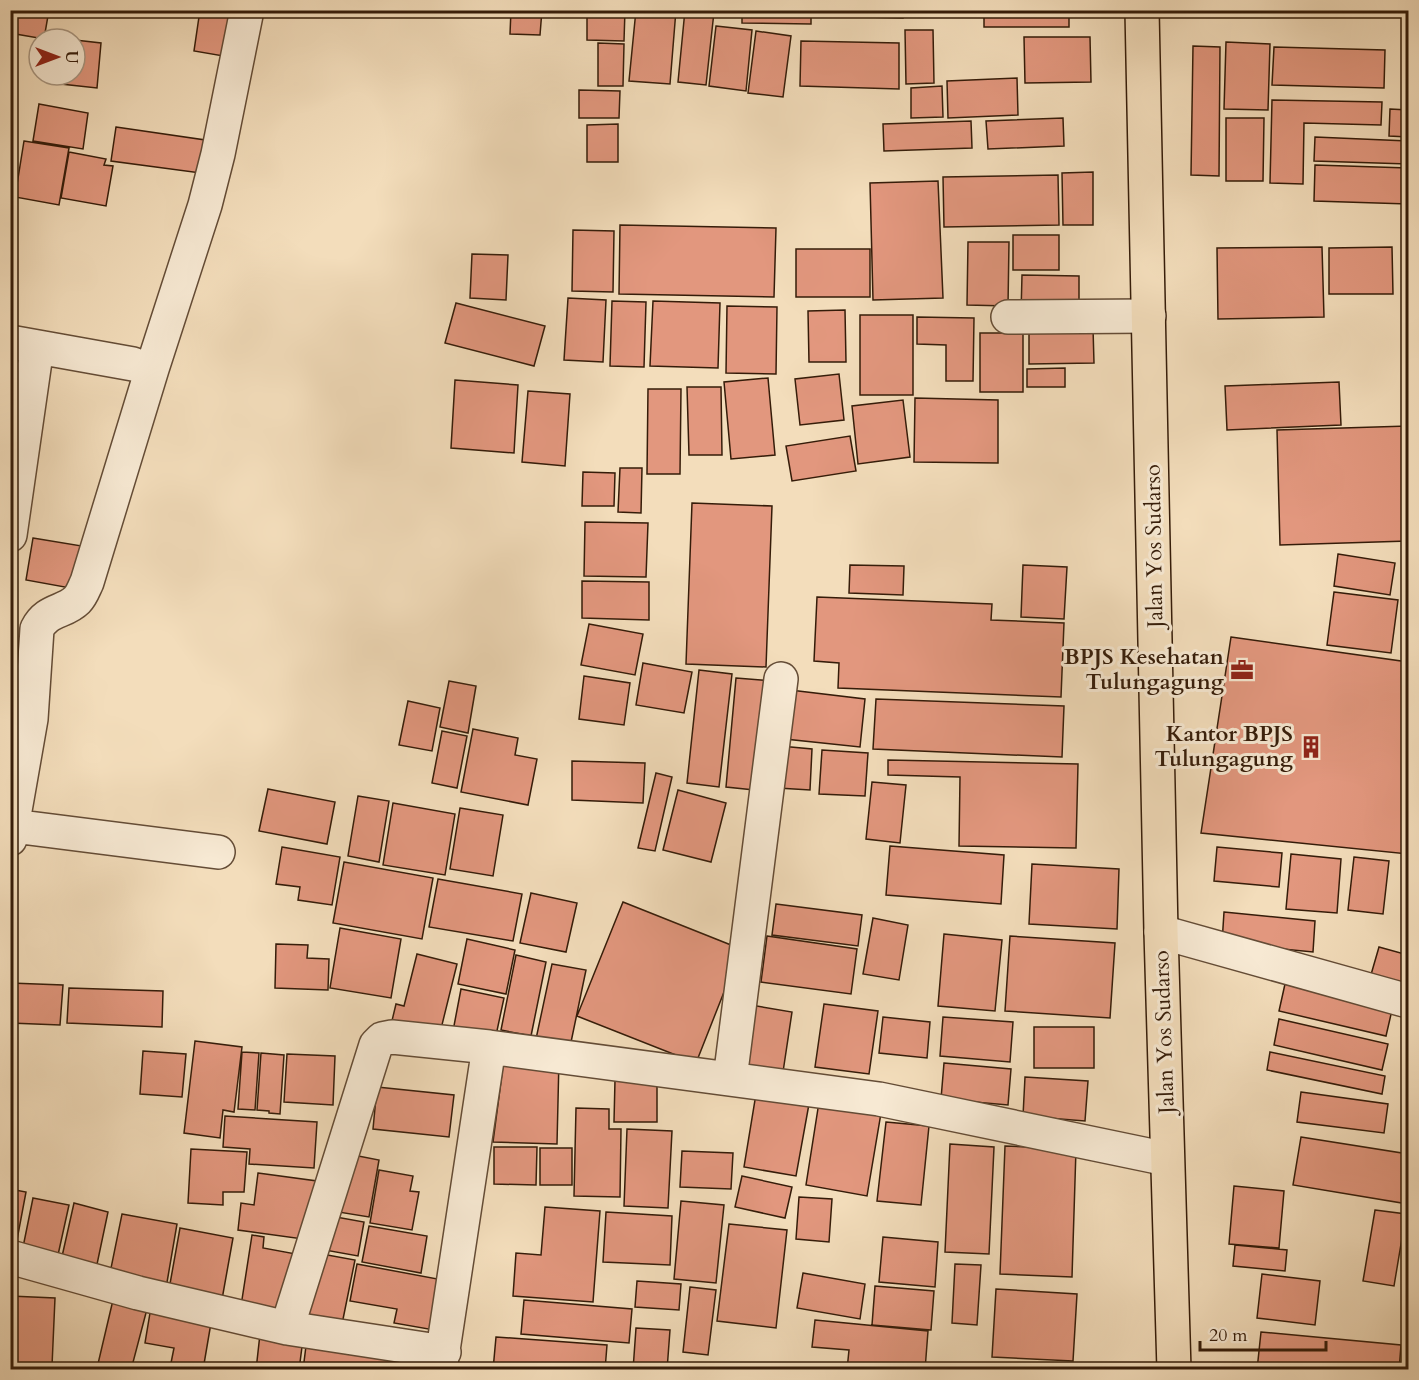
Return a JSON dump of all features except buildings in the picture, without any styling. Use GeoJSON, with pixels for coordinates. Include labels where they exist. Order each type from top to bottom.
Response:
{"type":"FeatureCollection","features":[{"type":"Feature","properties":{"kind":"highway","name":"Jalan Yos Sudarso"},"geometry":{"type":"LineString","coordinates":[[1142,10],[1161,932],[1174,1370]]}},
{"type":"Feature","properties":{"kind":"street"},"geometry":{"type":"LineString","coordinates":[[218,852],[12,833],[31,719],[38,629],[46,616],[78,600],[87,582],[205,205],[223,134],[247,10]]}},
{"type":"Feature","properties":{"kind":"street"},"geometry":{"type":"LineString","coordinates":[[1008,317],[1149,316]]}},
{"type":"Feature","properties":{"kind":"street"},"geometry":{"type":"LineString","coordinates":[[10,535],[24,345],[134,364]]}},
{"type":"Feature","properties":{"kind":"street"},"geometry":{"type":"LineString","coordinates":[[730,1079],[781,679]]}},
{"type":"Feature","properties":{"kind":"street"},"geometry":{"type":"LineString","coordinates":[[1161,932],[1408,1001]]}},
{"type":"Feature","properties":{"kind":"street"},"geometry":{"type":"LineString","coordinates":[[286,1328],[376,1045],[382,1039],[392,1037],[489,1047],[879,1099],[1167,1159]]}},
{"type":"Feature","properties":{"kind":"street"},"geometry":{"type":"LineString","coordinates":[[10,1257],[138,1293],[286,1328],[442,1361],[489,1047]]}},
{"type":"Feature","properties":{"kind":"place","name":"BPJS Kesehatan Tulungagung"},"geometry":{"type":"Point","coordinates":[1242,670]}},
{"type":"Feature","properties":{"kind":"place","name":"Kantor BPJS Tulungagung"},"geometry":{"type":"Point","coordinates":[1311,747]}}]}
